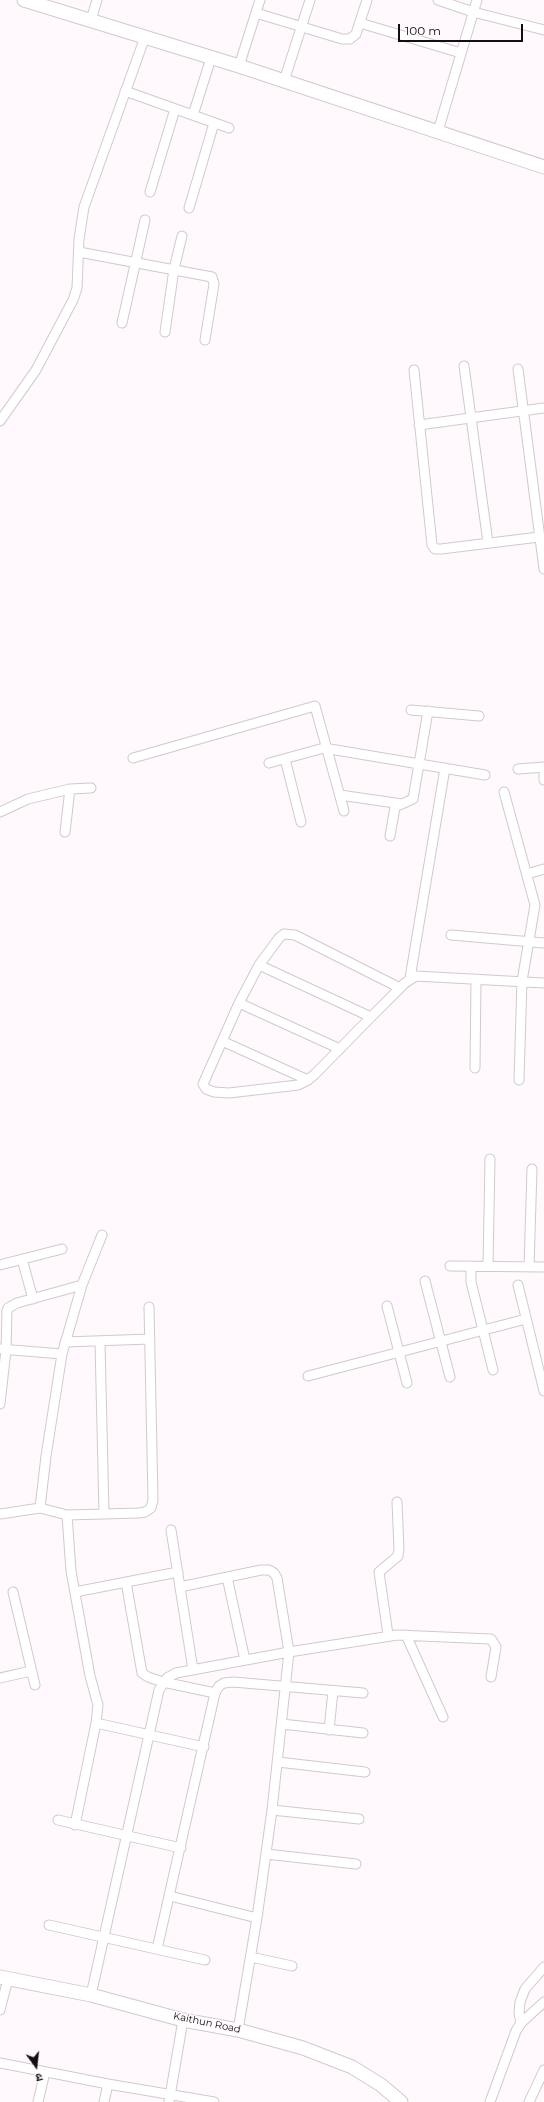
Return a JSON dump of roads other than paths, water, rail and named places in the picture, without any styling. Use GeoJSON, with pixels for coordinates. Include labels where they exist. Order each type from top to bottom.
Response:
{"type":"FeatureCollection","features":[{"type":"Feature","properties":{"kind":"street"},"geometry":{"type":"LineString","coordinates":[[24,0],[284,81],[439,126],[544,166]]}},
{"type":"Feature","properties":{"kind":"street"},"geometry":{"type":"LineString","coordinates":[[91,20],[97,0]]}},
{"type":"Feature","properties":{"kind":"street"},"geometry":{"type":"LineString","coordinates":[[239,66],[260,0]]}},
{"type":"Feature","properties":{"kind":"street"},"geometry":{"type":"LineString","coordinates":[[284,81],[310,0]]}},
{"type":"Feature","properties":{"kind":"street"},"geometry":{"type":"LineString","coordinates":[[256,13],[342,39],[350,39],[356,34],[367,0]]}},
{"type":"Feature","properties":{"kind":"street"},"geometry":{"type":"LineString","coordinates":[[438,0],[473,12],[544,30]]}},
{"type":"Feature","properties":{"kind":"street"},"geometry":{"type":"LineString","coordinates":[[439,126],[477,0]]}},
{"type":"Feature","properties":{"kind":"street"},"geometry":{"type":"LineString","coordinates":[[360,22],[461,53]]}},
{"type":"Feature","properties":{"kind":"street"},"geometry":{"type":"LineString","coordinates":[[0,421],[36,370],[73,300],[77,288],[84,207],[145,37]]}},
{"type":"Feature","properties":{"kind":"street"},"geometry":{"type":"LineString","coordinates":[[193,115],[211,58]]}},
{"type":"Feature","properties":{"kind":"street"},"geometry":{"type":"LineString","coordinates":[[125,91],[229,128]]}},
{"type":"Feature","properties":{"kind":"street"},"geometry":{"type":"LineString","coordinates":[[150,192],[175,109]]}},
{"type":"Feature","properties":{"kind":"street"},"geometry":{"type":"LineString","coordinates":[[188,208],[214,123]]}},
{"type":"Feature","properties":{"kind":"street"},"geometry":{"type":"LineString","coordinates":[[122,323],[134,262],[145,220]]}},
{"type":"Feature","properties":{"kind":"street"},"geometry":{"type":"LineString","coordinates":[[165,332],[174,269],[182,236]]}},
{"type":"Feature","properties":{"kind":"street"},"geometry":{"type":"LineString","coordinates":[[79,252],[208,276],[214,280],[205,340]]}},
{"type":"Feature","properties":{"kind":"street"},"geometry":{"type":"LineString","coordinates":[[464,366],[488,543]]}},
{"type":"Feature","properties":{"kind":"street"},"geometry":{"type":"LineString","coordinates":[[518,369],[544,569]]}},
{"type":"Feature","properties":{"kind":"street"},"geometry":{"type":"LineString","coordinates":[[414,370],[418,425],[432,545],[435,549],[441,549],[539,537]]}},
{"type":"Feature","properties":{"kind":"street"},"geometry":{"type":"LineString","coordinates":[[418,425],[544,408]]}},
{"type":"Feature","properties":{"kind":"street"},"geometry":{"type":"LineString","coordinates":[[133,758],[315,706],[344,811]]}},
{"type":"Feature","properties":{"kind":"street"},"geometry":{"type":"LineString","coordinates":[[411,710],[479,716]]}},
{"type":"Feature","properties":{"kind":"street"},"geometry":{"type":"LineString","coordinates":[[390,836],[395,807],[413,799],[428,711]]}},
{"type":"Feature","properties":{"kind":"street"},"geometry":{"type":"LineString","coordinates":[[269,763],[326,748],[485,775]]}},
{"type":"Feature","properties":{"kind":"street"},"geometry":{"type":"LineString","coordinates":[[285,759],[301,822]]}},
{"type":"Feature","properties":{"kind":"street"},"geometry":{"type":"LineString","coordinates":[[400,988],[290,933],[278,938],[259,965],[239,1003],[203,1084],[206,1088],[214,1092],[229,1094],[298,1085],[308,1080],[340,1050],[410,978],[445,768]]}},
{"type":"Feature","properties":{"kind":"street"},"geometry":{"type":"LineString","coordinates":[[518,769],[544,769],[544,780]]}},
{"type":"Feature","properties":{"kind":"street"},"geometry":{"type":"LineString","coordinates":[[0,812],[28,799],[70,790],[91,788]]}},
{"type":"Feature","properties":{"kind":"street"},"geometry":{"type":"LineString","coordinates":[[65,832],[70,790]]}},
{"type":"Feature","properties":{"kind":"street"},"geometry":{"type":"LineString","coordinates":[[504,792],[535,905],[522,981],[518,1080]]}},
{"type":"Feature","properties":{"kind":"street"},"geometry":{"type":"LineString","coordinates":[[340,795],[402,804]]}},
{"type":"Feature","properties":{"kind":"street"},"geometry":{"type":"LineString","coordinates":[[527,874],[544,869]]}},
{"type":"Feature","properties":{"kind":"street"},"geometry":{"type":"LineString","coordinates":[[451,935],[544,943]]}},
{"type":"Feature","properties":{"kind":"street"},"geometry":{"type":"LineString","coordinates":[[259,965],[371,1017]]}},
{"type":"Feature","properties":{"kind":"street"},"geometry":{"type":"LineString","coordinates":[[410,978],[423,976],[544,983]]}},
{"type":"Feature","properties":{"kind":"street"},"geometry":{"type":"LineString","coordinates":[[475,1068],[476,980]]}},
{"type":"Feature","properties":{"kind":"street"},"geometry":{"type":"LineString","coordinates":[[239,1003],[340,1050]]}},
{"type":"Feature","properties":{"kind":"street"},"geometry":{"type":"LineString","coordinates":[[222,1041],[308,1080]]}},
{"type":"Feature","properties":{"kind":"street"},"geometry":{"type":"LineString","coordinates":[[488,1266],[490,1159]]}},
{"type":"Feature","properties":{"kind":"street"},"geometry":{"type":"LineString","coordinates":[[529,1267],[532,1169]]}},
{"type":"Feature","properties":{"kind":"street"},"geometry":{"type":"LineString","coordinates":[[40,1508],[46,1456],[62,1354],[82,1285],[102,1235]]}},
{"type":"Feature","properties":{"kind":"street"},"geometry":{"type":"LineString","coordinates":[[0,1265],[62,1249]]}},
{"type":"Feature","properties":{"kind":"street"},"geometry":{"type":"LineString","coordinates":[[22,1259],[33,1299]]}},
{"type":"Feature","properties":{"kind":"street"},"geometry":{"type":"LineString","coordinates":[[450,1266],[544,1267]]}},
{"type":"Feature","properties":{"kind":"street"},"geometry":{"type":"LineString","coordinates":[[471,1266],[471,1282],[493,1370]]}},
{"type":"Feature","properties":{"kind":"street"},"geometry":{"type":"LineString","coordinates":[[425,1281],[450,1377]]}},
{"type":"Feature","properties":{"kind":"street"},"geometry":{"type":"LineString","coordinates":[[0,1404],[6,1311],[12,1305],[82,1285]]}},
{"type":"Feature","properties":{"kind":"street"},"geometry":{"type":"LineString","coordinates":[[518,1285],[544,1390]]}},
{"type":"Feature","properties":{"kind":"street"},"geometry":{"type":"LineString","coordinates":[[0,1514],[40,1508],[67,1515],[139,1513],[145,1512],[151,1508],[153,1500],[149,1306]]}},
{"type":"Feature","properties":{"kind":"street"},"geometry":{"type":"LineString","coordinates":[[387,1306],[407,1383]]}},
{"type":"Feature","properties":{"kind":"street"},"geometry":{"type":"LineString","coordinates":[[308,1376],[526,1319]]}},
{"type":"Feature","properties":{"kind":"street"},"geometry":{"type":"LineString","coordinates":[[66,1342],[100,1342],[150,1339]]}},
{"type":"Feature","properties":{"kind":"street"},"geometry":{"type":"LineString","coordinates":[[100,1342],[104,1514]]}},
{"type":"Feature","properties":{"kind":"street"},"geometry":{"type":"LineString","coordinates":[[3,1350],[62,1354]]}},
{"type":"Feature","properties":{"kind":"street"},"geometry":{"type":"LineString","coordinates":[[388,1635],[379,1572],[398,1556],[397,1502]]}},
{"type":"Feature","properties":{"kind":"street"},"geometry":{"type":"LineString","coordinates":[[67,1515],[75,1592],[90,1676],[97,1698],[96,1723],[75,1826]]}},
{"type":"Feature","properties":{"kind":"street"},"geometry":{"type":"LineString","coordinates":[[172,1530],[193,1670]]}},
{"type":"Feature","properties":{"kind":"street"},"geometry":{"type":"LineString","coordinates":[[180,1587],[261,1570],[269,1570],[274,1573],[277,1578],[289,1652],[272,1810],[251,1958],[238,2030]]}},
{"type":"Feature","properties":{"kind":"street"},"geometry":{"type":"LineString","coordinates":[[75,1592],[178,1572]]}},
{"type":"Feature","properties":{"kind":"street"},"geometry":{"type":"LineString","coordinates":[[227,1577],[245,1660]]}},
{"type":"Feature","properties":{"kind":"street"},"geometry":{"type":"LineString","coordinates":[[126,1582],[142,1673],[163,1682],[215,1693]]}},
{"type":"Feature","properties":{"kind":"street"},"geometry":{"type":"LineString","coordinates":[[13,1592],[35,1685]]}},
{"type":"Feature","properties":{"kind":"street"},"geometry":{"type":"LineString","coordinates":[[91,1995],[149,1736],[163,1682],[176,1673],[388,1635],[491,1639],[496,1647],[491,1678]]}},
{"type":"Feature","properties":{"kind":"street"},"geometry":{"type":"LineString","coordinates":[[406,1635],[443,1717]]}},
{"type":"Feature","properties":{"kind":"street"},"geometry":{"type":"LineString","coordinates":[[0,1678],[31,1671]]}},
{"type":"Feature","properties":{"kind":"street"},"geometry":{"type":"LineString","coordinates":[[157,1949],[204,1747],[215,1693],[224,1683],[233,1682],[363,1693]]}},
{"type":"Feature","properties":{"kind":"street"},"geometry":{"type":"LineString","coordinates":[[329,1730],[333,1691]]}},
{"type":"Feature","properties":{"kind":"street"},"geometry":{"type":"LineString","coordinates":[[96,1723],[204,1747]]}},
{"type":"Feature","properties":{"kind":"street"},"geometry":{"type":"LineString","coordinates":[[282,1724],[363,1733]]}},
{"type":"Feature","properties":{"kind":"street"},"geometry":{"type":"LineString","coordinates":[[278,1762],[365,1772]]}},
{"type":"Feature","properties":{"kind":"street"},"geometry":{"type":"LineString","coordinates":[[272,1810],[359,1819]]}},
{"type":"Feature","properties":{"kind":"street"},"geometry":{"type":"LineString","coordinates":[[58,1820],[75,1826],[181,1848]]}},
{"type":"Feature","properties":{"kind":"street"},"geometry":{"type":"LineString","coordinates":[[266,1854],[356,1864]]}},
{"type":"Feature","properties":{"kind":"street"},"geometry":{"type":"LineString","coordinates":[[170,1896],[257,1918]]}},
{"type":"Feature","properties":{"kind":"street"},"geometry":{"type":"LineString","coordinates":[[49,1925],[205,1960]]}},
{"type":"Feature","properties":{"kind":"street"},"geometry":{"type":"LineString","coordinates":[[251,1958],[292,1966]]}},
{"type":"Feature","properties":{"kind":"street"},"geometry":{"type":"LineString","coordinates":[[521,2023],[519,2013],[520,2002],[525,1989],[544,1967]]}},
{"type":"Feature","properties":{"kind":"street"},"geometry":{"type":"LineString","coordinates":[[0,2010],[4,1978]]}},
{"type":"Feature","properties":{"kind":"street","name":"Kaithun Road"},"geometry":{"type":"LineString","coordinates":[[4,1978],[91,1995],[183,2020],[238,2030],[329,2057],[364,2074],[381,2085],[400,2102]]}},
{"type":"Feature","properties":{"kind":"street"},"geometry":{"type":"LineString","coordinates":[[490,2102],[516,2031],[521,2023],[544,2002]]}},
{"type":"Feature","properties":{"kind":"street"},"geometry":{"type":"LineString","coordinates":[[170,2099],[183,2020]]}},
{"type":"Feature","properties":{"kind":"street"},"geometry":{"type":"LineString","coordinates":[[0,2063],[108,2084],[170,2099],[214,2102]]}},
{"type":"Feature","properties":{"kind":"street"},"geometry":{"type":"LineString","coordinates":[[528,2102],[544,2070]]}},
{"type":"Feature","properties":{"kind":"street"},"geometry":{"type":"LineString","coordinates":[[38,2102],[45,2072]]}},
{"type":"Feature","properties":{"kind":"street"},"geometry":{"type":"LineString","coordinates":[[104,2102],[108,2084]]}}]}
